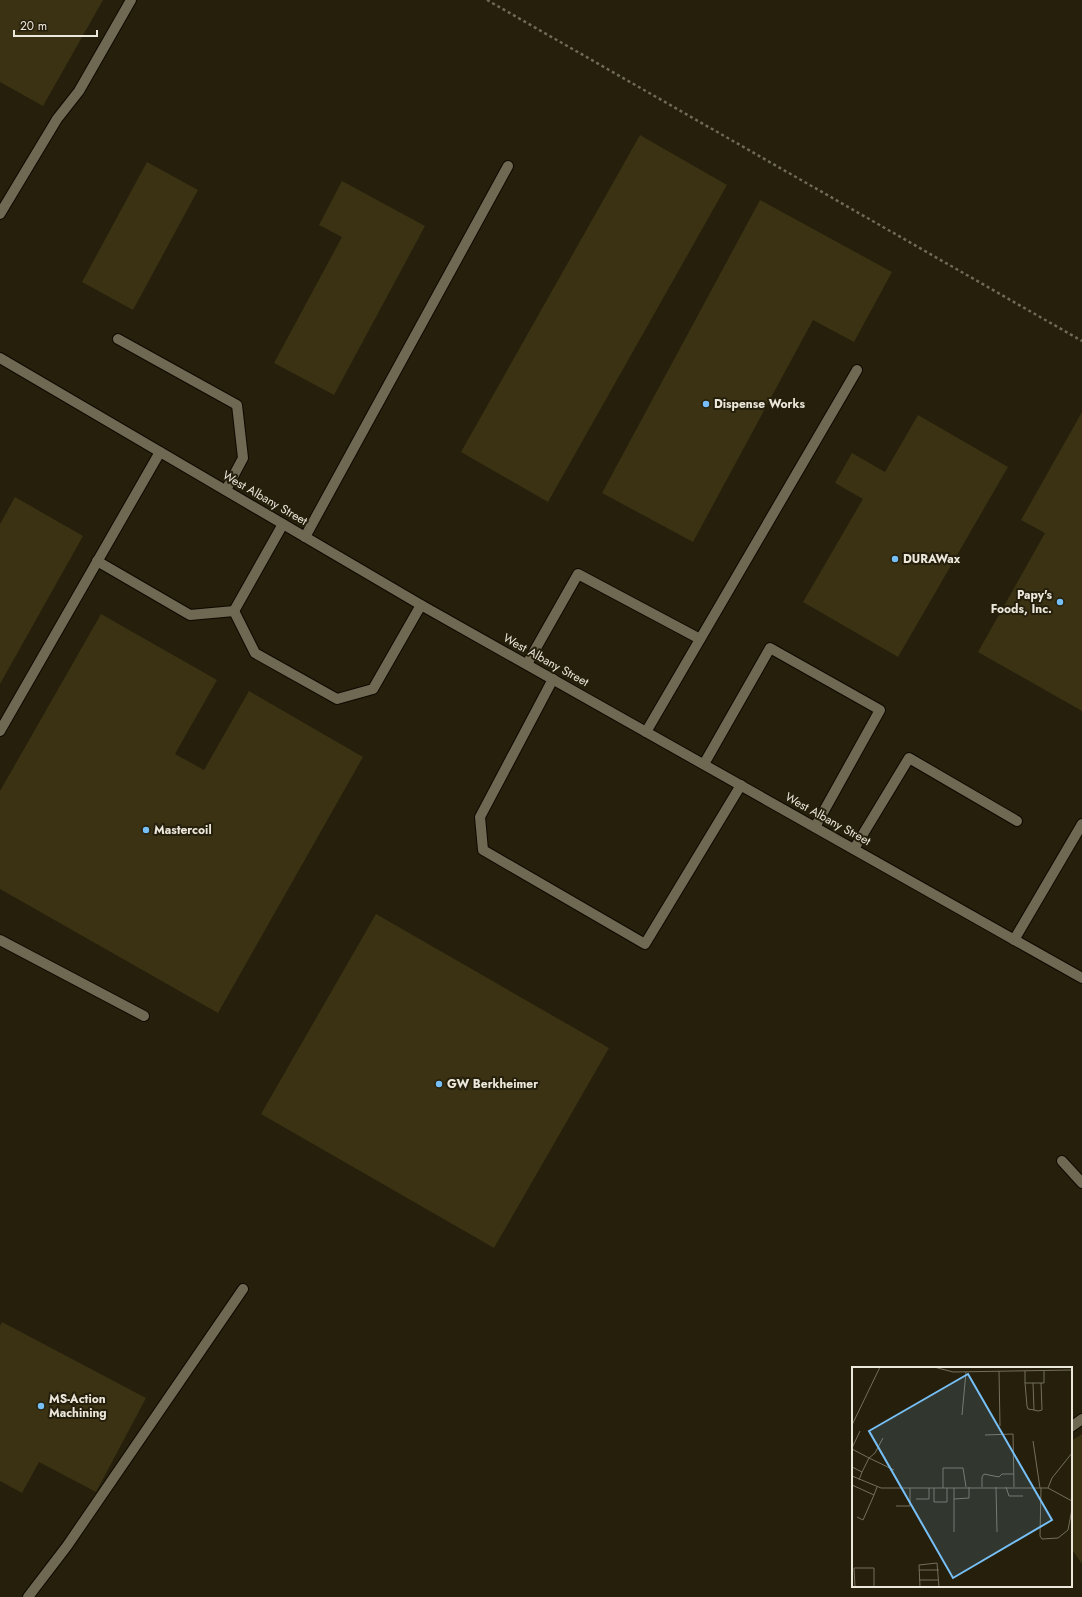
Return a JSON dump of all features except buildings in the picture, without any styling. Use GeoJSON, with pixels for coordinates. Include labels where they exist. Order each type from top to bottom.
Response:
{"type":"FeatureCollection","features":[{"type":"Feature","properties":{"kind":"street"},"geometry":{"type":"LineString","coordinates":[[0,214],[57,119],[79,91],[131,0]]}},
{"type":"Feature","properties":{"kind":"street"},"geometry":{"type":"LineString","coordinates":[[305,536],[508,166]]}},
{"type":"Feature","properties":{"kind":"street"},"geometry":{"type":"LineString","coordinates":[[118,339],[237,405],[243,458],[226,490]]}},
{"type":"Feature","properties":{"kind":"street","name":"West Albany Street"},"geometry":{"type":"LineString","coordinates":[[0,358],[421,605],[1082,978]]}},
{"type":"Feature","properties":{"kind":"street"},"geometry":{"type":"LineString","coordinates":[[646,732],[857,370]]}},
{"type":"Feature","properties":{"kind":"street"},"geometry":{"type":"LineString","coordinates":[[0,731],[160,452]]}},
{"type":"Feature","properties":{"kind":"street"},"geometry":{"type":"LineString","coordinates":[[234,611],[283,524]]}},
{"type":"Feature","properties":{"kind":"street"},"geometry":{"type":"LineString","coordinates":[[97,561],[190,615],[234,611]]}},
{"type":"Feature","properties":{"kind":"street"},"geometry":{"type":"LineString","coordinates":[[527,664],[578,574],[700,639]]}},
{"type":"Feature","properties":{"kind":"street"},"geometry":{"type":"LineString","coordinates":[[234,611],[255,653],[337,699],[373,689],[421,605]]}},
{"type":"Feature","properties":{"kind":"street"},"geometry":{"type":"LineString","coordinates":[[704,764],[770,648],[880,710],[815,827]]}},
{"type":"Feature","properties":{"kind":"street"},"geometry":{"type":"LineString","coordinates":[[553,679],[480,817],[483,850],[645,944],[741,785]]}},
{"type":"Feature","properties":{"kind":"street"},"geometry":{"type":"LineString","coordinates":[[854,849],[909,758],[1017,821]]}},
{"type":"Feature","properties":{"kind":"street"},"geometry":{"type":"LineString","coordinates":[[1014,940],[1082,824]]}},
{"type":"Feature","properties":{"kind":"street"},"geometry":{"type":"LineString","coordinates":[[0,940],[144,1016]]}},
{"type":"Feature","properties":{"kind":"street"},"geometry":{"type":"LineString","coordinates":[[1062,1161],[1082,1183]]}},
{"type":"Feature","properties":{"kind":"street"},"geometry":{"type":"LineString","coordinates":[[28,1597],[67,1546],[243,1289]]}},
{"type":"Feature","properties":{"kind":"street"},"geometry":{"type":"LineString","coordinates":[[1072,1426],[1082,1419]]}},
{"type":"Feature","properties":{"kind":"path"},"geometry":{"type":"LineString","coordinates":[[487,0],[1082,341]]}},
{"type":"Feature","properties":{"kind":"place","name":"Dispense Works"},"geometry":{"type":"Point","coordinates":[706,404]}},
{"type":"Feature","properties":{"kind":"place","name":"DURAWax"},"geometry":{"type":"Point","coordinates":[895,559]}},
{"type":"Feature","properties":{"kind":"place","name":"Papy's Foods, Inc."},"geometry":{"type":"Point","coordinates":[1060,602]}},
{"type":"Feature","properties":{"kind":"place","name":"Mastercoil"},"geometry":{"type":"Point","coordinates":[146,830]}},
{"type":"Feature","properties":{"kind":"place","name":"GW Berkheimer"},"geometry":{"type":"Point","coordinates":[439,1084]}},
{"type":"Feature","properties":{"kind":"place","name":"MS-Action Machining"},"geometry":{"type":"Point","coordinates":[41,1406]}}]}
